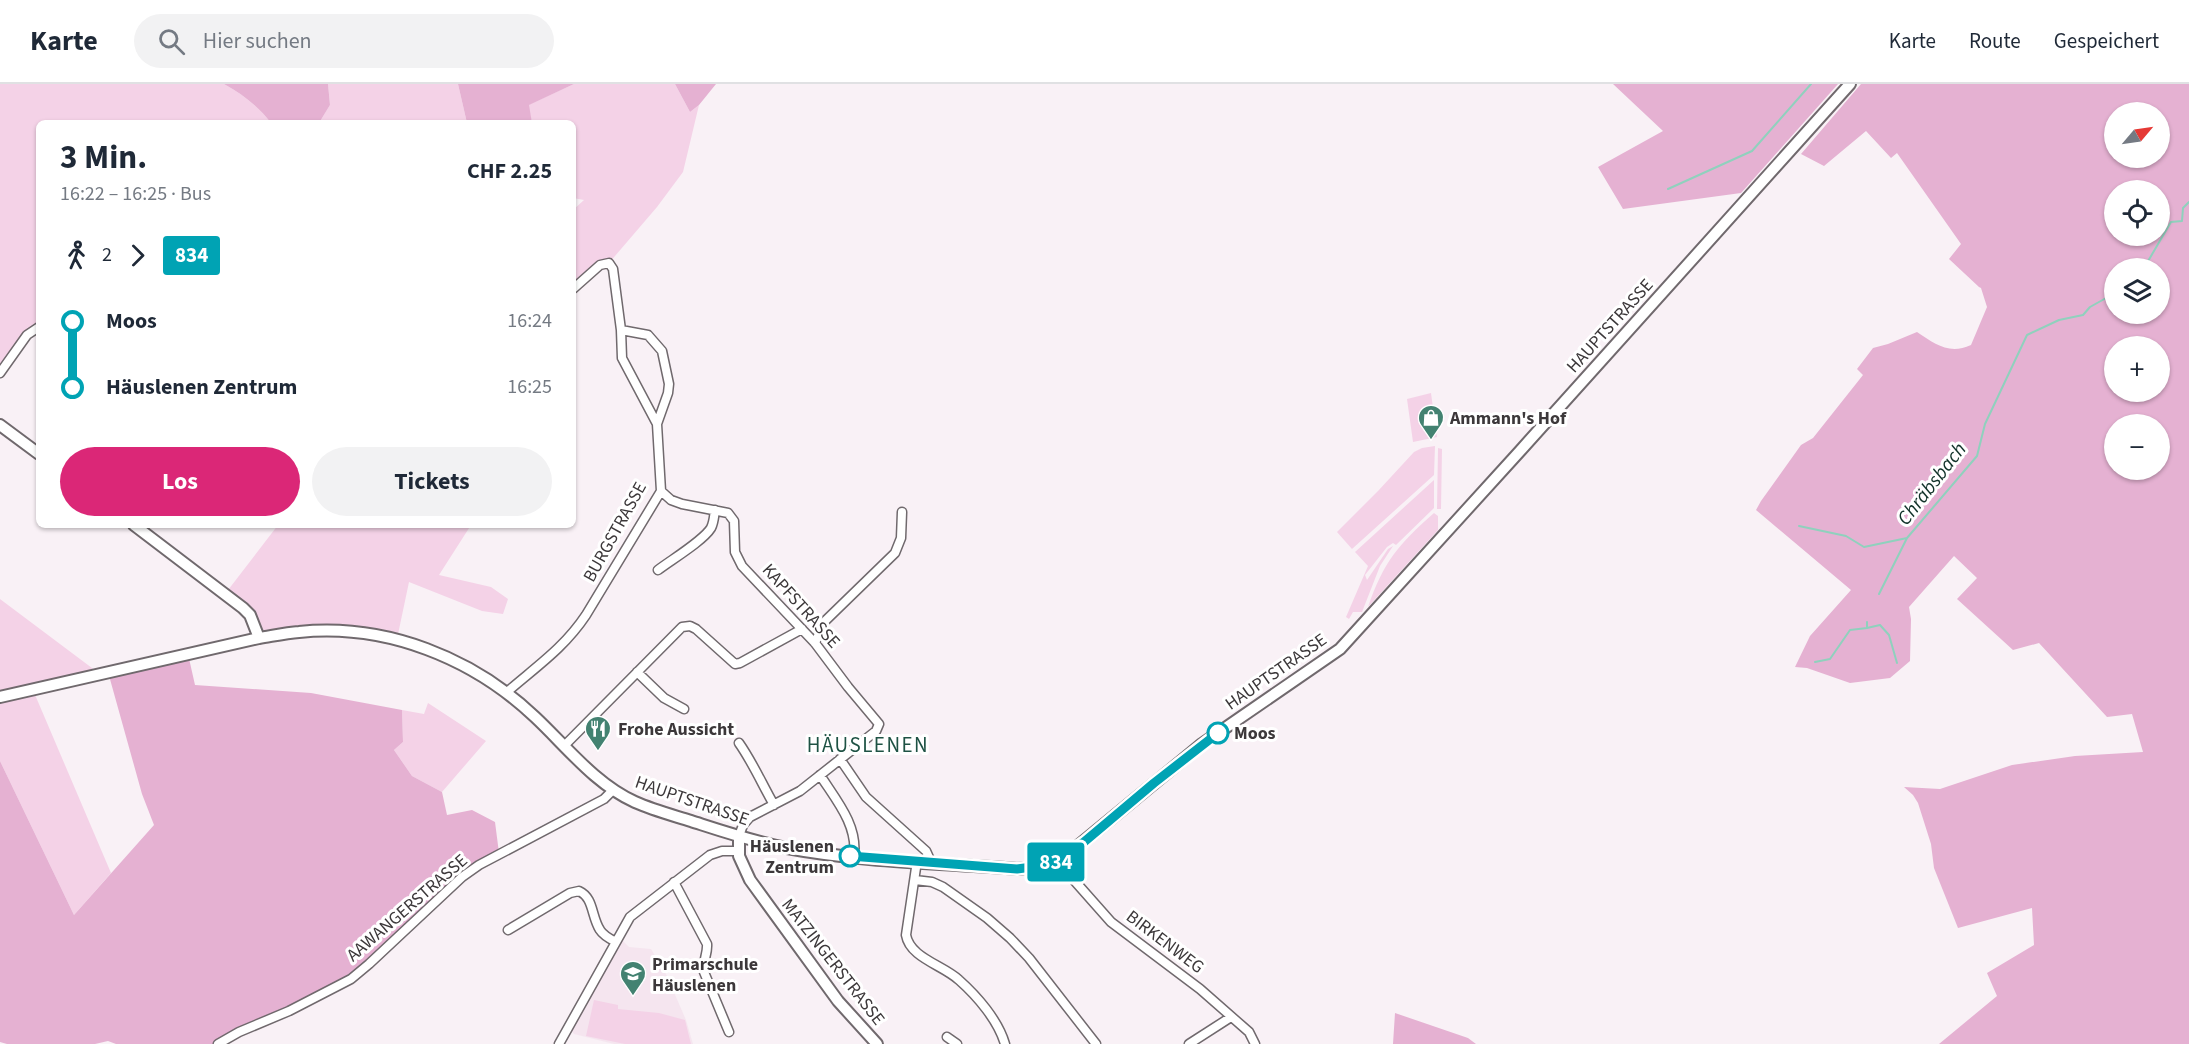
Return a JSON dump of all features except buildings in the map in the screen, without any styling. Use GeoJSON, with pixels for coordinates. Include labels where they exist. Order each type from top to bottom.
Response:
{"type":"FeatureCollection","features":[{"type":"Feature","properties":{"kind":"street","name":"HAUPTSTRASSE"},"geometry":{"type":"LineString","coordinates":[[259,638],[300,632],[367,633],[397,639],[448,658],[507,692],[613,790],[644,805],[739,836],[795,849],[1017,869],[1057,861],[1084,842],[1202,744],[1340,649],[1850,84]]}},
{"type":"Feature","properties":{"kind":"street","name":"BURGSTRASSE"},"geometry":{"type":"LineString","coordinates":[[507,692],[557,651],[573,633],[661,491],[657,424],[622,357],[613,269],[609,264],[600,265],[576,287]]}},
{"type":"Feature","properties":{"kind":"street"},"geometry":{"type":"LineString","coordinates":[[0,373],[27,335],[36,329]]}},
{"type":"Feature","properties":{"kind":"street"},"geometry":{"type":"LineString","coordinates":[[621,330],[648,335],[662,351],[669,384],[657,424]]}},
{"type":"Feature","properties":{"kind":"street"},"geometry":{"type":"LineString","coordinates":[[0,425],[36,452]]}},
{"type":"Feature","properties":{"kind":"street"},"geometry":{"type":"LineString","coordinates":[[658,570],[711,528],[715,510],[682,504],[671,500],[661,491]]}},
{"type":"Feature","properties":{"kind":"street","name":"KAPFSTRASSE"},"geometry":{"type":"LineString","coordinates":[[715,510],[728,513],[734,521],[735,552],[742,566],[815,643],[852,693],[879,724],[876,731],[840,759]]}},
{"type":"Feature","properties":{"kind":"street"},"geometry":{"type":"LineString","coordinates":[[815,643],[824,622],[895,553],[901,538],[902,512]]}},
{"type":"Feature","properties":{"kind":"street"},"geometry":{"type":"LineString","coordinates":[[0,697],[259,638],[250,615],[243,608],[138,528]]}},
{"type":"Feature","properties":{"kind":"street"},"geometry":{"type":"LineString","coordinates":[[565,745],[680,629],[686,626],[696,629],[730,662],[735,664],[802,629]]}},
{"type":"Feature","properties":{"kind":"street"},"geometry":{"type":"LineString","coordinates":[[637,672],[664,698],[684,709]]}},
{"type":"Feature","properties":{"kind":"street"},"geometry":{"type":"LineString","coordinates":[[739,743],[757,771],[758,778],[774,805]]}},
{"type":"Feature","properties":{"kind":"street"},"geometry":{"type":"LineString","coordinates":[[739,836],[746,821],[793,795],[840,759],[866,797],[926,851],[931,862]]}},
{"type":"Feature","properties":{"kind":"street"},"geometry":{"type":"LineString","coordinates":[[820,775],[851,826],[855,845],[854,856]]}},
{"type":"Feature","properties":{"kind":"street","name":"AAWANGERSTRASSE"},"geometry":{"type":"LineString","coordinates":[[218,1044],[238,1032],[289,1011],[351,979],[462,877],[499,853],[604,799],[613,790]]}},
{"type":"Feature","properties":{"kind":"street","name":"MATZINGERSTRASSE"},"geometry":{"type":"LineString","coordinates":[[739,836],[738,851],[744,871],[838,1000],[877,1044]]}},
{"type":"Feature","properties":{"kind":"street"},"geometry":{"type":"LineString","coordinates":[[559,1044],[627,922],[635,912],[714,853],[738,851]]}},
{"type":"Feature","properties":{"kind":"street"},"geometry":{"type":"LineString","coordinates":[[917,861],[906,935],[908,944],[957,978],[973,994],[996,1025],[1005,1044]]}},
{"type":"Feature","properties":{"kind":"street","name":"BIRKENWEG"},"geometry":{"type":"LineString","coordinates":[[1057,861],[1111,922],[1200,989],[1249,1032],[1255,1044]]}},
{"type":"Feature","properties":{"kind":"street"},"geometry":{"type":"LineString","coordinates":[[915,880],[943,886],[1010,938],[1029,958],[1096,1044]]}},
{"type":"Feature","properties":{"kind":"street"},"geometry":{"type":"LineString","coordinates":[[674,882],[707,944],[704,972],[729,1032]]}},
{"type":"Feature","properties":{"kind":"street"},"geometry":{"type":"LineString","coordinates":[[508,930],[570,893],[579,891],[587,895],[601,932],[616,942]]}},
{"type":"Feature","properties":{"kind":"street"},"geometry":{"type":"LineString","coordinates":[[1189,1044],[1231,1017]]}},
{"type":"Feature","properties":{"kind":"street"},"geometry":{"type":"LineString","coordinates":[[947,1037],[957,1044]]}},
{"type":"Feature","properties":{"kind":"shaded area"},"geometry":{"type":"Polygon","coordinates":[[[0,84],[224,84],[261,111],[268,120],[36,120],[36,331],[0,373],[0,84]]]}},
{"type":"Feature","properties":{"kind":"shaded area"},"geometry":{"type":"Polygon","coordinates":[[[224,84],[328,84],[330,105],[321,120],[268,120],[237,92],[224,84]]]}},
{"type":"Feature","properties":{"kind":"shaded area"},"geometry":{"type":"Polygon","coordinates":[[[328,84],[458,84],[466,120],[321,120],[330,105],[328,84]]]}},
{"type":"Feature","properties":{"kind":"shaded area"},"geometry":{"type":"Polygon","coordinates":[[[458,84],[574,84],[529,105],[532,120],[466,120],[458,84]]]}},
{"type":"Feature","properties":{"kind":"shaded area"},"geometry":{"type":"Polygon","coordinates":[[[574,84],[675,84],[690,112],[699,105],[683,172],[657,207],[609,263],[576,287],[576,207],[584,200],[576,199],[576,120],[531,120],[528,105],[574,84]]]}},
{"type":"Feature","properties":{"kind":"shaded area"},"geometry":{"type":"Polygon","coordinates":[[[675,84],[716,84],[699,105],[690,112],[675,84]]]}},
{"type":"Feature","properties":{"kind":"shaded area"},"geometry":{"type":"Polygon","coordinates":[[[1613,84],[1838,84],[1741,193],[1623,209],[1598,167],[1663,131],[1613,84]]]}},
{"type":"Feature","properties":{"kind":"shaded area"},"geometry":{"type":"Polygon","coordinates":[[[1861,84],[2189,84],[2189,1044],[1939,1044],[1997,996],[1987,973],[2034,945],[2032,908],[1958,928],[1934,868],[1931,844],[1918,803],[1904,787],[1940,789],[2012,765],[2075,756],[2143,752],[2132,714],[2107,717],[2039,643],[2013,650],[1957,599],[1977,578],[1954,556],[1909,607],[1910,661],[1890,678],[1850,683],[1807,668],[1795,667],[1810,636],[1851,590],[1756,510],[1801,445],[1813,438],[1863,375],[1857,369],[1873,348],[1917,332],[1942,347],[1963,348],[1971,345],[1987,307],[1981,288],[1949,259],[1961,244],[1897,153],[1891,158],[1866,131],[1824,166],[1801,154],[1861,84]]]}},
{"type":"Feature","properties":{"kind":"shaded area"},"geometry":{"type":"Polygon","coordinates":[[[1431,393],[1437,437],[1413,442],[1407,399],[1431,393]]]}},
{"type":"Feature","properties":{"kind":"shaded area"},"geometry":{"type":"Polygon","coordinates":[[[1435,446],[1434,475],[1352,549],[1337,532],[1414,452],[1435,446]]]}},
{"type":"Feature","properties":{"kind":"shaded area"},"geometry":{"type":"Polygon","coordinates":[[[1438,448],[1442,449],[1441,509],[1437,509],[1438,448]]]}},
{"type":"Feature","properties":{"kind":"shaded area"},"geometry":{"type":"Polygon","coordinates":[[[1434,480],[1434,508],[1396,545],[1393,543],[1387,547],[1365,575],[1367,580],[1388,549],[1393,546],[1380,566],[1362,612],[1353,612],[1349,619],[1346,617],[1368,566],[1355,552],[1434,480]]]}},
{"type":"Feature","properties":{"kind":"shaded area"},"geometry":{"type":"Polygon","coordinates":[[[1434,513],[1438,516],[1438,530],[1368,607],[1386,565],[1411,535],[1434,513]]]}},
{"type":"Feature","properties":{"kind":"shaded area"},"geometry":{"type":"Polygon","coordinates":[[[276,528],[469,528],[439,575],[491,587],[508,599],[503,614],[482,611],[409,582],[397,639],[367,633],[259,638],[256,629],[225,594],[276,528]]]}},
{"type":"Feature","properties":{"kind":"shaded area"},"geometry":{"type":"Polygon","coordinates":[[[0,599],[100,674],[33,690],[111,873],[74,915],[0,761],[0,599]]]}},
{"type":"Feature","properties":{"kind":"shaded area"},"geometry":{"type":"Polygon","coordinates":[[[188,654],[195,685],[311,693],[402,710],[403,742],[394,750],[412,776],[442,792],[447,815],[472,810],[495,822],[499,853],[479,865],[351,979],[218,1044],[116,1044],[108,1041],[95,1044],[7,1044],[0,1042],[0,761],[74,915],[154,825],[142,794],[108,672],[188,654]]]}},
{"type":"Feature","properties":{"kind":"shaded area"},"geometry":{"type":"Polygon","coordinates":[[[428,703],[486,741],[442,792],[412,776],[394,750],[403,742],[402,710],[424,714],[428,703]]]}},
{"type":"Feature","properties":{"kind":"shaded area","name":"Primarschule Häuslenen"},"geometry":{"type":"Polygon","coordinates":[[[622,940],[629,947],[651,949],[666,974],[686,1020],[693,1044],[614,1044],[574,1034],[571,1030],[622,940]]]}},
{"type":"Feature","properties":{"kind":"shaded area"},"geometry":{"type":"Polygon","coordinates":[[[594,1000],[618,1005],[618,1009],[659,1013],[685,1020],[691,1044],[625,1044],[586,1036],[594,1000]]]}},
{"type":"Feature","properties":{"kind":"shaded area"},"geometry":{"type":"Polygon","coordinates":[[[1395,1013],[1468,1038],[1476,1044],[1393,1044],[1395,1013]]]}},
{"type":"Feature","properties":{"kind":"waterway"},"geometry":{"type":"LineString","coordinates":[[1668,189],[1752,151],[1811,84]]}},
{"type":"Feature","properties":{"kind":"waterway","name":"Chräbsbach"},"geometry":{"type":"LineString","coordinates":[[2150,258],[2171,222],[2182,221],[2183,208],[2189,202]]}},
{"type":"Feature","properties":{"kind":"waterway","name":"Chräbsbach"},"geometry":{"type":"LineString","coordinates":[[1799,526],[1846,536],[1864,547],[1907,538],[1977,456],[1985,424],[2027,335],[2059,320],[2083,315],[2090,307],[2104,299]]}},
{"type":"Feature","properties":{"kind":"waterway"},"geometry":{"type":"LineString","coordinates":[[1879,594],[1907,538]]}},
{"type":"Feature","properties":{"kind":"waterway"},"geometry":{"type":"LineString","coordinates":[[1867,622],[1867,628],[1880,625],[1889,635],[1897,663]]}},
{"type":"Feature","properties":{"kind":"waterway"},"geometry":{"type":"LineString","coordinates":[[1815,662],[1830,659],[1850,630],[1867,628]]}},
{"type":"Feature","properties":{"kind":"bus line","name":"834"},"geometry":{"type":"LineString","coordinates":[[850,856],[1017,869],[1047,865],[1067,855],[1084,842],[1218,733]]}},
{"type":"Feature","properties":{"kind":"place","name":"Ammann's Hof"},"geometry":{"type":"Point","coordinates":[1431,441]}},
{"type":"Feature","properties":{"kind":"place","name":"Moos"},"geometry":{"type":"Point","coordinates":[1218,733]}},
{"type":"Feature","properties":{"kind":"place","name":"Frohe Aussicht"},"geometry":{"type":"Point","coordinates":[598,752]}},
{"type":"Feature","properties":{"kind":"place","name":"Häuslenen Zentrum"},"geometry":{"type":"Point","coordinates":[850,856]}},
{"type":"Feature","properties":{"kind":"place","name":"Primarschule Häuslenen"},"geometry":{"type":"Point","coordinates":[633,997]}},
{"type":"Feature","properties":{"kind":"district","name":"HÄUSLENEN"},"geometry":{"type":"Point","coordinates":[868,745]}}]}
